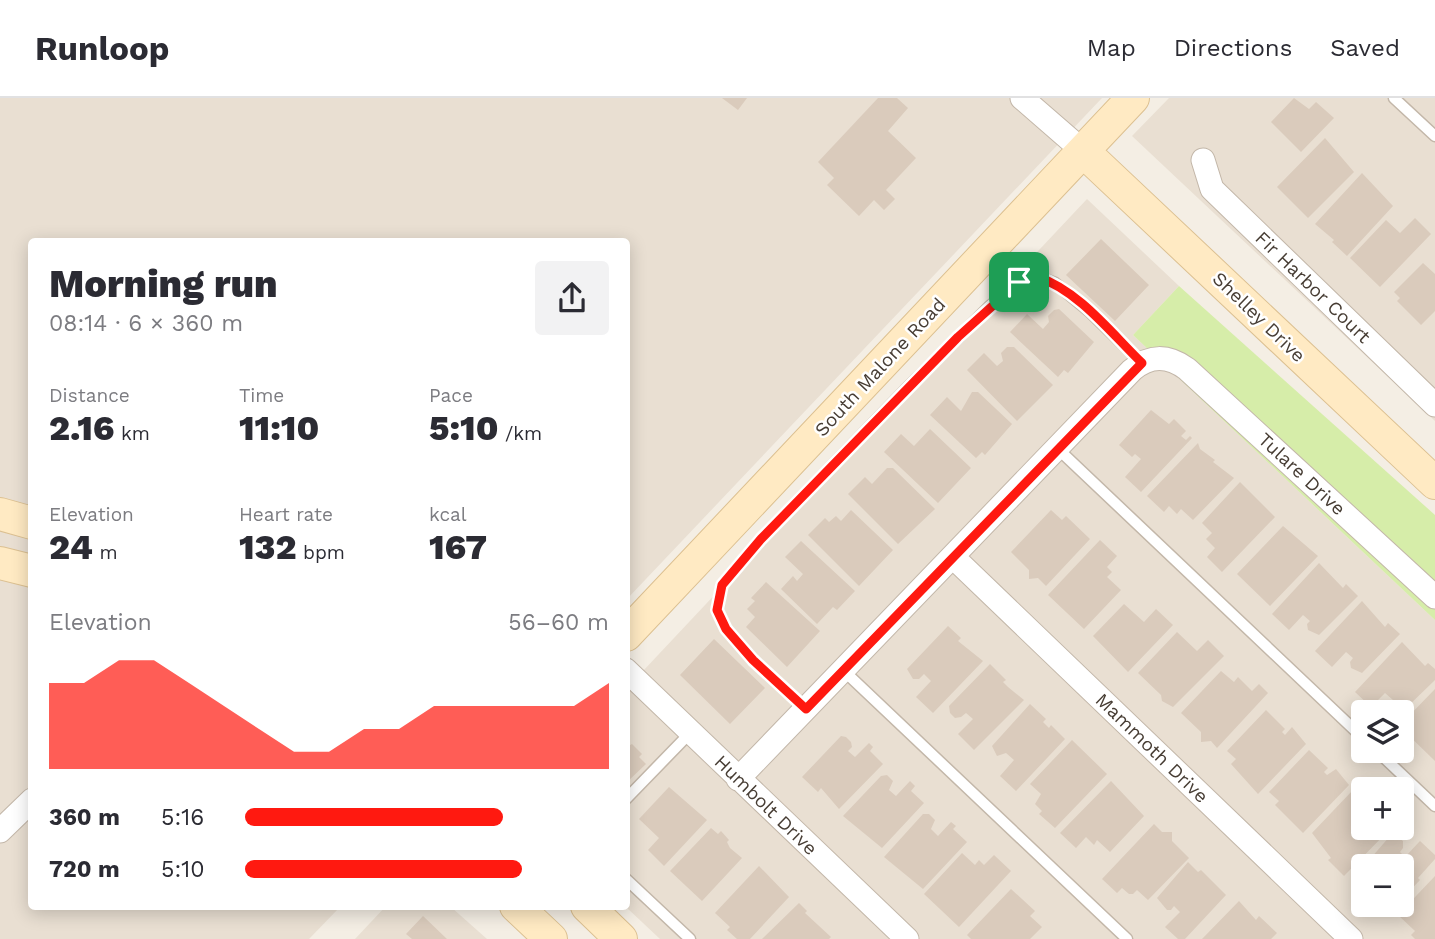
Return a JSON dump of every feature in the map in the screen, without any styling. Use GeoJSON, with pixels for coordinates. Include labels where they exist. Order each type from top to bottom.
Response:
{"type":"FeatureCollection","features":[{"type":"Feature","properties":{"kind":"street"},"geometry":{"type":"LineString","coordinates":[[1022,98],[1083,151]]}},
{"type":"Feature","properties":{"kind":"street","name":"South Malone Road"},"geometry":{"type":"LineString","coordinates":[[630,631],[1133,98]]}},
{"type":"Feature","properties":{"kind":"street","name":"Shelley Drive"},"geometry":{"type":"LineString","coordinates":[[1083,151],[1435,483]]}},
{"type":"Feature","properties":{"kind":"street","name":"Fir Harbor Court"},"geometry":{"type":"LineString","coordinates":[[1203,160],[1212,189],[1435,405]]}},
{"type":"Feature","properties":{"kind":"street","name":"Tulare Drive"},"geometry":{"type":"LineString","coordinates":[[1142,363],[1153,358],[1177,361],[1435,597]]}},
{"type":"Feature","properties":{"kind":"street"},"geometry":{"type":"LineString","coordinates":[[738,779],[1142,363]]}},
{"type":"Feature","properties":{"kind":"street"},"geometry":{"type":"LineString","coordinates":[[0,514],[28,522]]}},
{"type":"Feature","properties":{"kind":"street","name":"Mammoth Drive"},"geometry":{"type":"LineString","coordinates":[[953,557],[1351,939]]}},
{"type":"Feature","properties":{"kind":"street"},"geometry":{"type":"LineString","coordinates":[[0,563],[28,570]]}},
{"type":"Feature","properties":{"kind":"street","name":"Humbolt Drive"},"geometry":{"type":"LineString","coordinates":[[630,674],[907,939]]}},
{"type":"Feature","properties":{"kind":"street"},"geometry":{"type":"LineString","coordinates":[[0,831],[28,804]]}},
{"type":"Feature","properties":{"kind":"street"},"geometry":{"type":"LineString","coordinates":[[520,910],[551,939]]}},
{"type":"Feature","properties":{"kind":"street"},"geometry":{"type":"LineString","coordinates":[[591,910],[621,939]]}},
{"type":"Feature","properties":{"kind":"lane"},"geometry":{"type":"LineString","coordinates":[[1394,98],[1435,136]]}},
{"type":"Feature","properties":{"kind":"lane"},"geometry":{"type":"LineString","coordinates":[[806,709],[753,660],[726,629],[717,610],[722,585],[761,539],[910,385],[990,306],[1019,282],[1038,277],[1055,283],[1090,312],[1142,363]]}},
{"type":"Feature","properties":{"kind":"lane"},"geometry":{"type":"LineString","coordinates":[[1057,448],[1351,727]]}},
{"type":"Feature","properties":{"kind":"lane"},"geometry":{"type":"LineString","coordinates":[[843,670],[1127,939]]}},
{"type":"Feature","properties":{"kind":"lane"},"geometry":{"type":"LineString","coordinates":[[630,795],[691,732]]}},
{"type":"Feature","properties":{"kind":"lane"},"geometry":{"type":"LineString","coordinates":[[1390,763],[1435,806]]}},
{"type":"Feature","properties":{"kind":"lane"},"geometry":{"type":"LineString","coordinates":[[630,883],[690,939]]}},
{"type":"Feature","properties":{"kind":"shaded area"},"geometry":{"type":"Polygon","coordinates":[[[0,98],[1102,98],[630,596],[630,238],[28,238],[28,910],[337,910],[309,939],[0,939],[0,98]]]}},
{"type":"Feature","properties":{"kind":"shaded area"},"geometry":{"type":"Polygon","coordinates":[[[1169,98],[1435,98],[1435,421],[1132,136],[1169,98]]]}},
{"type":"Feature","properties":{"kind":"shaded area"},"geometry":{"type":"Polygon","coordinates":[[[1087,199],[1179,286],[1133,335],[1435,620],[1435,939],[660,939],[629,910],[630,685],[1087,199]]]}},
{"type":"Feature","properties":{"kind":"shaded area"},"geometry":{"type":"Polygon","coordinates":[[[382,910],[454,910],[487,939],[355,939],[382,910]]]}},
{"type":"Feature","properties":{"kind":"green space"},"geometry":{"type":"Polygon","coordinates":[[[1179,286],[1435,515],[1435,620],[1133,335],[1179,286]]]}},
{"type":"Feature","properties":{"kind":"building"},"geometry":{"type":"Polygon","coordinates":[[[722,98],[747,98],[738,110],[722,98]]]}},
{"type":"Feature","properties":{"kind":"building"},"geometry":{"type":"Polygon","coordinates":[[[878,98],[897,98],[908,108],[888,131],[916,158],[886,190],[895,199],[884,210],[874,200],[859,216],[827,185],[834,178],[818,162],[878,98]]]}},
{"type":"Feature","properties":{"kind":"building"},"geometry":{"type":"Polygon","coordinates":[[[1294,98],[1309,109],[1316,102],[1334,118],[1301,152],[1271,122],[1294,98]]]}},
{"type":"Feature","properties":{"kind":"building"},"geometry":{"type":"Polygon","coordinates":[[[1325,138],[1354,172],[1308,218],[1277,187],[1325,138]]]}},
{"type":"Feature","properties":{"kind":"building"},"geometry":{"type":"Polygon","coordinates":[[[1362,173],[1393,206],[1347,256],[1332,242],[1334,240],[1315,224],[1362,173]]]}},
{"type":"Feature","properties":{"kind":"building"},"geometry":{"type":"Polygon","coordinates":[[[1415,218],[1431,234],[1380,287],[1350,258],[1386,220],[1400,233],[1415,218]]]}},
{"type":"Feature","properties":{"kind":"building"},"geometry":{"type":"Polygon","coordinates":[[[1101,239],[1149,285],[1115,321],[1066,275],[1101,239]]]}},
{"type":"Feature","properties":{"kind":"building"},"geometry":{"type":"Polygon","coordinates":[[[1423,263],[1435,274],[1435,311],[1421,325],[1397,301],[1400,298],[1394,292],[1423,263]]]}},
{"type":"Feature","properties":{"kind":"building"},"geometry":{"type":"Polygon","coordinates":[[[1059,309],[1094,342],[1068,373],[1064,370],[1058,377],[1010,332],[1027,314],[1043,329],[1049,322],[1048,316],[1059,309]]]}},
{"type":"Feature","properties":{"kind":"building"},"geometry":{"type":"Polygon","coordinates":[[[1007,347],[1014,347],[1053,385],[1017,421],[967,370],[984,353],[997,366],[1003,361],[1001,353],[1007,347]]]}},
{"type":"Feature","properties":{"kind":"building"},"geometry":{"type":"Polygon","coordinates":[[[972,392],[978,392],[1012,424],[985,455],[982,452],[976,458],[930,415],[947,397],[961,411],[972,392]]]}},
{"type":"Feature","properties":{"kind":"building"},"geometry":{"type":"Polygon","coordinates":[[[1151,410],[1169,424],[1174,419],[1186,431],[1181,436],[1186,440],[1190,436],[1192,438],[1141,492],[1125,477],[1141,459],[1135,454],[1132,457],[1119,445],[1151,410]]]}},
{"type":"Feature","properties":{"kind":"building"},"geometry":{"type":"Polygon","coordinates":[[[930,429],[971,468],[938,503],[884,452],[901,434],[914,446],[930,429]]]}},
{"type":"Feature","properties":{"kind":"building"},"geometry":{"type":"Polygon","coordinates":[[[1198,443],[1200,449],[1215,460],[1213,462],[1234,478],[1193,520],[1181,509],[1177,514],[1169,506],[1164,512],[1147,496],[1198,443]]]}},
{"type":"Feature","properties":{"kind":"building"},"geometry":{"type":"Polygon","coordinates":[[[887,468],[893,468],[935,509],[898,544],[848,494],[865,477],[872,484],[887,468]]]}},
{"type":"Feature","properties":{"kind":"building"},"geometry":{"type":"Polygon","coordinates":[[[1240,482],[1275,517],[1222,572],[1207,557],[1215,548],[1206,539],[1212,533],[1202,523],[1240,482]]]}},
{"type":"Feature","properties":{"kind":"building"},"geometry":{"type":"Polygon","coordinates":[[[851,510],[893,550],[859,586],[808,535],[825,518],[829,522],[836,516],[841,521],[851,510]]]}},
{"type":"Feature","properties":{"kind":"building"},"geometry":{"type":"Polygon","coordinates":[[[1051,510],[1062,520],[1066,516],[1090,539],[1046,586],[1038,578],[1029,579],[1029,570],[1011,552],[1051,510]]]}},
{"type":"Feature","properties":{"kind":"building"},"geometry":{"type":"Polygon","coordinates":[[[1283,526],[1318,556],[1270,606],[1237,574],[1283,526]]]}},
{"type":"Feature","properties":{"kind":"building"},"geometry":{"type":"Polygon","coordinates":[[[1100,540],[1117,556],[1107,567],[1112,572],[1107,577],[1121,590],[1084,629],[1048,595],[1100,540]]]}},
{"type":"Feature","properties":{"kind":"building"},"geometry":{"type":"Polygon","coordinates":[[[801,541],[855,591],[837,610],[833,607],[817,624],[781,589],[793,576],[797,581],[803,574],[785,557],[801,541]]]}},
{"type":"Feature","properties":{"kind":"building"},"geometry":{"type":"Polygon","coordinates":[[[1319,563],[1343,588],[1346,584],[1358,596],[1319,635],[1308,630],[1307,624],[1310,621],[1303,615],[1289,630],[1272,614],[1319,563]]]}},
{"type":"Feature","properties":{"kind":"building"},"geometry":{"type":"Polygon","coordinates":[[[766,582],[820,631],[787,667],[746,627],[755,617],[747,609],[755,601],[751,598],[766,582]]]}},
{"type":"Feature","properties":{"kind":"building"},"geometry":{"type":"Polygon","coordinates":[[[1362,601],[1385,627],[1388,623],[1400,634],[1362,673],[1351,668],[1350,662],[1353,658],[1346,652],[1332,667],[1315,651],[1362,601]]]}},
{"type":"Feature","properties":{"kind":"building"},"geometry":{"type":"Polygon","coordinates":[[[1124,604],[1144,622],[1156,609],[1173,625],[1128,672],[1093,636],[1124,604]]]}},
{"type":"Feature","properties":{"kind":"building"},"geometry":{"type":"Polygon","coordinates":[[[948,626],[961,638],[958,641],[983,661],[933,713],[916,697],[931,681],[924,674],[919,679],[913,679],[907,669],[948,626]]]}},
{"type":"Feature","properties":{"kind":"building"},"geometry":{"type":"Polygon","coordinates":[[[1177,632],[1197,651],[1208,640],[1224,656],[1173,707],[1162,701],[1161,695],[1138,673],[1177,632]]]}},
{"type":"Feature","properties":{"kind":"building"},"geometry":{"type":"Polygon","coordinates":[[[714,639],[765,688],[730,724],[680,675],[714,639]]]}},
{"type":"Feature","properties":{"kind":"building"},"geometry":{"type":"Polygon","coordinates":[[[1402,642],[1425,666],[1428,663],[1435,669],[1435,680],[1414,700],[1393,700],[1385,693],[1378,700],[1364,700],[1355,692],[1402,642]]]}},
{"type":"Feature","properties":{"kind":"building"},"geometry":{"type":"Polygon","coordinates":[[[990,664],[1006,680],[1003,682],[1024,700],[974,750],[958,734],[973,719],[966,713],[955,718],[950,713],[949,706],[990,664]]]}},
{"type":"Feature","properties":{"kind":"building"},"geometry":{"type":"Polygon","coordinates":[[[1221,671],[1234,682],[1238,677],[1252,691],[1259,684],[1268,693],[1217,748],[1211,741],[1201,742],[1201,732],[1181,713],[1221,671]]]}},
{"type":"Feature","properties":{"kind":"building"},"geometry":{"type":"Polygon","coordinates":[[[1435,689],[1435,761],[1414,741],[1414,711],[1435,689]]]}},
{"type":"Feature","properties":{"kind":"building"},"geometry":{"type":"Polygon","coordinates":[[[1030,704],[1046,719],[1043,722],[1049,728],[1051,725],[1065,739],[1016,791],[1000,776],[1014,760],[1006,753],[997,756],[992,746],[1030,704]]]}},
{"type":"Feature","properties":{"kind":"building"},"geometry":{"type":"Polygon","coordinates":[[[1266,710],[1285,729],[1282,732],[1285,735],[1292,727],[1306,744],[1258,794],[1231,764],[1236,759],[1227,751],[1266,710]]]}},
{"type":"Feature","properties":{"kind":"building"},"geometry":{"type":"Polygon","coordinates":[[[841,736],[851,742],[852,747],[848,751],[855,757],[869,743],[873,747],[870,751],[883,764],[839,809],[821,788],[818,792],[802,777],[841,736]]]}},
{"type":"Feature","properties":{"kind":"building"},"geometry":{"type":"Polygon","coordinates":[[[1072,740],[1107,774],[1055,828],[1039,814],[1042,811],[1035,804],[1041,794],[1030,784],[1072,740]]]}},
{"type":"Feature","properties":{"kind":"building"},"geometry":{"type":"Polygon","coordinates":[[[630,745],[642,754],[639,757],[646,764],[630,779],[630,745]]]}},
{"type":"Feature","properties":{"kind":"building"},"geometry":{"type":"Polygon","coordinates":[[[1309,750],[1328,768],[1324,772],[1327,775],[1336,769],[1349,785],[1303,833],[1275,805],[1279,801],[1269,792],[1309,750]]]}},
{"type":"Feature","properties":{"kind":"building"},"geometry":{"type":"Polygon","coordinates":[[[887,775],[893,781],[889,790],[896,796],[910,781],[915,786],[911,791],[924,803],[882,848],[843,816],[881,776],[887,775]]]}},
{"type":"Feature","properties":{"kind":"building"},"geometry":{"type":"Polygon","coordinates":[[[1111,781],[1144,816],[1110,852],[1097,840],[1094,845],[1086,837],[1076,848],[1060,833],[1111,781]]]}},
{"type":"Feature","properties":{"kind":"building"},"geometry":{"type":"Polygon","coordinates":[[[669,787],[707,820],[664,866],[648,850],[659,838],[639,819],[669,787]]]}},
{"type":"Feature","properties":{"kind":"building"},"geometry":{"type":"Polygon","coordinates":[[[1351,792],[1351,840],[1379,840],[1366,854],[1351,854],[1351,869],[1344,876],[1328,860],[1331,858],[1312,833],[1351,792]]]}},
{"type":"Feature","properties":{"kind":"building"},"geometry":{"type":"Polygon","coordinates":[[[923,814],[929,814],[935,820],[931,829],[938,836],[951,822],[956,826],[953,829],[967,842],[923,889],[884,857],[923,814]]]}},
{"type":"Feature","properties":{"kind":"building"},"geometry":{"type":"Polygon","coordinates":[[[1154,824],[1162,832],[1172,832],[1172,841],[1189,858],[1148,900],[1137,890],[1129,894],[1122,888],[1117,893],[1102,879],[1154,824]]]}},
{"type":"Feature","properties":{"kind":"building"},"geometry":{"type":"Polygon","coordinates":[[[711,828],[718,834],[721,831],[729,840],[727,842],[730,848],[742,858],[702,901],[670,871],[711,828]]]}},
{"type":"Feature","properties":{"kind":"building"},"geometry":{"type":"Polygon","coordinates":[[[1387,840],[1403,841],[1400,852],[1402,854],[1374,854],[1387,840]]]}},
{"type":"Feature","properties":{"kind":"building"},"geometry":{"type":"Polygon","coordinates":[[[1420,841],[1435,855],[1435,859],[1418,878],[1420,880],[1414,886],[1414,854],[1408,854],[1420,841]]]}},
{"type":"Feature","properties":{"kind":"building"},"geometry":{"type":"Polygon","coordinates":[[[962,853],[975,865],[979,860],[984,865],[994,855],[1011,871],[959,927],[924,894],[962,853]]]}},
{"type":"Feature","properties":{"kind":"building"},"geometry":{"type":"Polygon","coordinates":[[[1188,862],[1198,872],[1201,870],[1226,895],[1185,939],[1178,939],[1165,927],[1180,912],[1174,906],[1167,910],[1157,898],[1188,862]]]}},
{"type":"Feature","properties":{"kind":"building"},"geometry":{"type":"Polygon","coordinates":[[[759,866],[789,897],[750,939],[737,939],[727,930],[730,927],[715,913],[759,866]]]}},
{"type":"Feature","properties":{"kind":"building"},"geometry":{"type":"Polygon","coordinates":[[[1435,876],[1435,939],[1415,939],[1411,935],[1415,931],[1400,917],[1414,917],[1414,898],[1435,876]]]}},
{"type":"Feature","properties":{"kind":"building"},"geometry":{"type":"Polygon","coordinates":[[[1011,889],[1035,911],[1030,916],[1042,927],[1030,939],[971,939],[967,935],[1011,889]]]}},
{"type":"Feature","properties":{"kind":"building"},"geometry":{"type":"Polygon","coordinates":[[[1239,901],[1256,920],[1259,916],[1277,933],[1271,939],[1202,939],[1239,901]]]}},
{"type":"Feature","properties":{"kind":"building"},"geometry":{"type":"Polygon","coordinates":[[[799,903],[807,911],[805,913],[831,937],[829,939],[762,939],[799,903]]]}},
{"type":"Feature","properties":{"kind":"building"},"geometry":{"type":"Polygon","coordinates":[[[423,916],[447,939],[412,939],[406,934],[423,916]]]}},
{"type":"Feature","properties":{"kind":"route"},"geometry":{"type":"LineString","coordinates":[[1038,277],[1055,283],[1090,312],[1142,363],[1132,370],[806,709],[753,660],[726,629],[717,610],[722,585],[761,539],[910,385],[990,306],[1019,282],[1038,277]]}}]}
